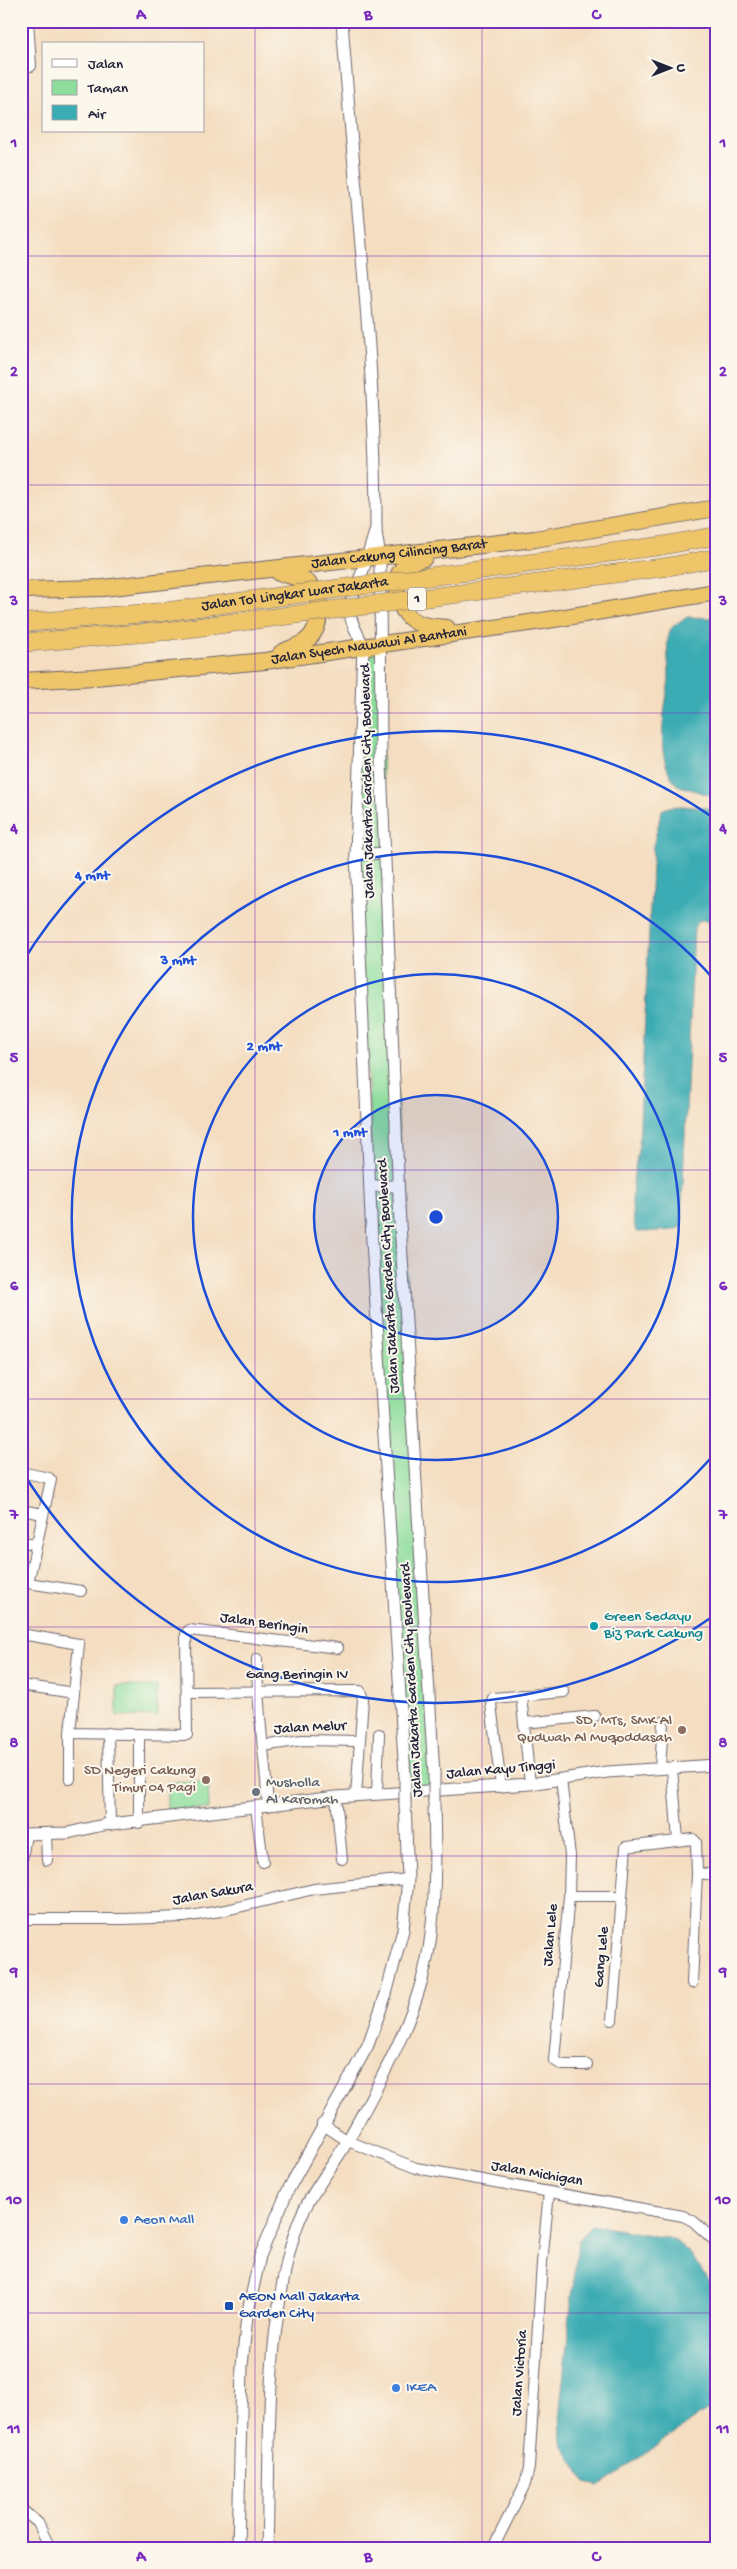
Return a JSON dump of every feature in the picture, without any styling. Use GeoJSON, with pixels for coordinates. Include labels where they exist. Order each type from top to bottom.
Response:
{"type":"FeatureCollection","features":[{"type":"Feature","properties":{"kind":"highway","name":"Jalan Cakung Cilincing Barat"},"geometry":{"type":"LineString","coordinates":[[262,570],[535,539],[716,508]]}},
{"type":"Feature","properties":{"kind":"highway","name":"Jalan Tol Lingkar Luar Jakarta"},"geometry":{"type":"LineString","coordinates":[[21,623],[162,612],[660,546],[716,536]]}},
{"type":"Feature","properties":{"kind":"highway"},"geometry":{"type":"LineString","coordinates":[[459,547],[404,566],[400,573],[398,598],[401,609],[415,622],[424,625],[471,631]]}},
{"type":"Feature","properties":{"kind":"highway","name":"Jalan Tol Lingkar Luar Jakarta"},"geometry":{"type":"LineString","coordinates":[[21,643],[168,631],[666,567],[716,558]]}},
{"type":"Feature","properties":{"kind":"highway"},"geometry":{"type":"LineString","coordinates":[[21,590],[103,588],[262,570],[292,576],[308,584],[315,593],[319,616],[318,623],[306,641],[264,661]]}},
{"type":"Feature","properties":{"kind":"highway","name":"Jalan Syech Nawawi Al Bantani"},"geometry":{"type":"LineString","coordinates":[[21,681],[95,677],[264,661],[363,645],[471,631],[716,592]]}},
{"type":"Feature","properties":{"kind":"street","name":"Jalan Jakarta Garden City Boulevard"},"geometry":{"type":"LineString","coordinates":[[267,2548],[272,2367],[276,2315],[285,2270],[302,2214],[348,2141],[392,2056],[415,2005],[431,1936],[435,1873],[434,1774],[398,1186],[384,853],[380,644],[373,558],[376,525],[376,456],[372,381],[342,21]]}},
{"type":"Feature","properties":{"kind":"street"},"geometry":{"type":"LineString","coordinates":[[26,25],[30,66]]}},
{"type":"Feature","properties":{"kind":"street","name":"Jalan Jakarta Garden City Boulevard"},"geometry":{"type":"LineString","coordinates":[[238,2548],[242,2366],[247,2316],[260,2256],[280,2205],[322,2124],[368,2044],[386,1994],[403,1930],[408,1879],[405,1776],[370,1186],[356,854],[363,645],[349,614],[350,601],[373,558]]}},
{"type":"Feature","properties":{"kind":"street"},"geometry":{"type":"LineString","coordinates":[[356,854],[384,853]]}},
{"type":"Feature","properties":{"kind":"street"},"geometry":{"type":"LineString","coordinates":[[370,1186],[398,1186]]}},
{"type":"Feature","properties":{"kind":"street"},"geometry":{"type":"LineString","coordinates":[[21,1472],[51,1480],[25,1583],[81,1591]]}},
{"type":"Feature","properties":{"kind":"street"},"geometry":{"type":"LineString","coordinates":[[21,1510],[43,1514]]}},
{"type":"Feature","properties":{"kind":"street"},"geometry":{"type":"LineString","coordinates":[[21,1542],[36,1544]]}},
{"type":"Feature","properties":{"kind":"street","name":"Jalan Beringin"},"geometry":{"type":"LineString","coordinates":[[187,1692],[187,1632],[192,1629],[338,1648]]}},
{"type":"Feature","properties":{"kind":"street"},"geometry":{"type":"LineString","coordinates":[[21,1634],[76,1643],[79,1648],[70,1732],[70,1779]]}},
{"type":"Feature","properties":{"kind":"street"},"geometry":{"type":"LineString","coordinates":[[257,1659],[257,1690],[262,1746],[263,1862]]}},
{"type":"Feature","properties":{"kind":"street"},"geometry":{"type":"LineString","coordinates":[[21,1685],[74,1693]]}},
{"type":"Feature","properties":{"kind":"street","name":"Gang Beringin IV"},"geometry":{"type":"LineString","coordinates":[[187,1692],[257,1690],[360,1691],[363,1699],[356,1796]]}},
{"type":"Feature","properties":{"kind":"street"},"geometry":{"type":"LineString","coordinates":[[70,1732],[187,1735],[187,1692]]}},
{"type":"Feature","properties":{"kind":"street"},"geometry":{"type":"LineString","coordinates":[[501,1787],[492,1700],[495,1696],[564,1692]]}},
{"type":"Feature","properties":{"kind":"street"},"geometry":{"type":"LineString","coordinates":[[521,1695],[530,1784]]}},
{"type":"Feature","properties":{"kind":"street"},"geometry":{"type":"LineString","coordinates":[[524,1723],[595,1716]]}},
{"type":"Feature","properties":{"kind":"street"},"geometry":{"type":"LineString","coordinates":[[663,1722],[666,1769],[678,1840],[695,1841],[697,1873],[692,1982]]}},
{"type":"Feature","properties":{"kind":"street"},"geometry":{"type":"LineString","coordinates":[[108,1733],[110,1825]]}},
{"type":"Feature","properties":{"kind":"street"},"geometry":{"type":"LineString","coordinates":[[139,1734],[139,1823]]}},
{"type":"Feature","properties":{"kind":"street"},"geometry":{"type":"LineString","coordinates":[[377,1794],[379,1734]]}},
{"type":"Feature","properties":{"kind":"street","name":"Jalan Melur"},"geometry":{"type":"LineString","coordinates":[[262,1746],[302,1740],[359,1741]]}},
{"type":"Feature","properties":{"kind":"street","name":"Jalan Kayu Tinggi"},"geometry":{"type":"LineString","coordinates":[[24,1834],[68,1833],[110,1825],[139,1823],[336,1797],[501,1787],[607,1772],[716,1764]]}},
{"type":"Feature","properties":{"kind":"street","name":"Jalan Lele"},"geometry":{"type":"LineString","coordinates":[[561,1779],[568,1829],[569,1896],[554,2060],[562,2065],[586,2065]]}},
{"type":"Feature","properties":{"kind":"street"},"geometry":{"type":"LineString","coordinates":[[336,1797],[342,1860]]}},
{"type":"Feature","properties":{"kind":"street"},"geometry":{"type":"LineString","coordinates":[[21,1866],[24,1834]]}},
{"type":"Feature","properties":{"kind":"street"},"geometry":{"type":"LineString","coordinates":[[46,1834],[47,1860]]}},
{"type":"Feature","properties":{"kind":"street","name":"Gang Lele"},"geometry":{"type":"LineString","coordinates":[[612,2020],[626,1847],[678,1840]]}},
{"type":"Feature","properties":{"kind":"street"},"geometry":{"type":"LineString","coordinates":[[697,1873],[716,1875]]}},
{"type":"Feature","properties":{"kind":"street","name":"Jalan Sakura"},"geometry":{"type":"LineString","coordinates":[[21,1919],[124,1920],[184,1917],[226,1910],[314,1889],[408,1879]]}},
{"type":"Feature","properties":{"kind":"street"},"geometry":{"type":"LineString","coordinates":[[569,1896],[622,1896]]}},
{"type":"Feature","properties":{"kind":"street","name":"Jalan Michigan"},"geometry":{"type":"LineString","coordinates":[[322,2124],[348,2141],[416,2168],[683,2216],[693,2221],[716,2242]]}},
{"type":"Feature","properties":{"kind":"street","name":"Jalan Victoria"},"geometry":{"type":"LineString","coordinates":[[493,2548],[525,2484],[529,2468],[542,2263],[549,2192]]}},
{"type":"Feature","properties":{"kind":"street"},"geometry":{"type":"LineString","coordinates":[[21,2509],[38,2523],[50,2548]]}},
{"type":"Feature","properties":{"kind":"green space"},"geometry":{"type":"Polygon","coordinates":[[[380,644],[384,853],[434,1788],[405,1789],[356,855],[362,656],[380,644]]]}},
{"type":"Feature","properties":{"kind":"green space"},"geometry":{"type":"Polygon","coordinates":[[[117,1686],[157,1686],[157,1716],[117,1716],[117,1686]]]}},
{"type":"Feature","properties":{"kind":"green space"},"geometry":{"type":"Polygon","coordinates":[[[208,1781],[209,1809],[167,1809],[167,1782],[208,1781]]]}},
{"type":"Feature","properties":{"kind":"water"},"geometry":{"type":"Polygon","coordinates":[[[688,617],[716,618],[716,797],[677,785],[669,773],[665,760],[662,732],[669,677],[667,648],[670,631],[688,617]]]}},
{"type":"Feature","properties":{"kind":"water"},"geometry":{"type":"Polygon","coordinates":[[[682,806],[716,809],[716,921],[700,920],[694,927],[681,1227],[673,1230],[639,1232],[636,1231],[632,1199],[639,1145],[653,846],[662,810],[669,807],[682,806]]]}},
{"type":"Feature","properties":{"kind":"water"},"geometry":{"type":"Polygon","coordinates":[[[592,2225],[673,2239],[691,2254],[716,2294],[716,2404],[599,2486],[586,2483],[561,2443],[560,2409],[578,2241],[592,2225]]]}},
{"type":"Feature","properties":{"kind":"place","name":"Green Sedayu Biz Park Cakung"},"geometry":{"type":"Point","coordinates":[594,1626]}},
{"type":"Feature","properties":{"kind":"place","name":"SD, MTs, SMK Al Qudwah Al Muqoddasah"},"geometry":{"type":"Point","coordinates":[682,1730]}},
{"type":"Feature","properties":{"kind":"place","name":"SD Negeri Cakung Timur 04 Pagi"},"geometry":{"type":"Point","coordinates":[206,1780]}},
{"type":"Feature","properties":{"kind":"place","name":"Musholla Al Karomah"},"geometry":{"type":"Point","coordinates":[256,1792]}},
{"type":"Feature","properties":{"kind":"place","name":"Aeon Mall"},"geometry":{"type":"Point","coordinates":[124,2220]}},
{"type":"Feature","properties":{"kind":"place","name":"AEON Mall Jakarta Garden City"},"geometry":{"type":"Point","coordinates":[229,2306]}},
{"type":"Feature","properties":{"kind":"place","name":"IKEA"},"geometry":{"type":"Point","coordinates":[396,2388]}}]}
